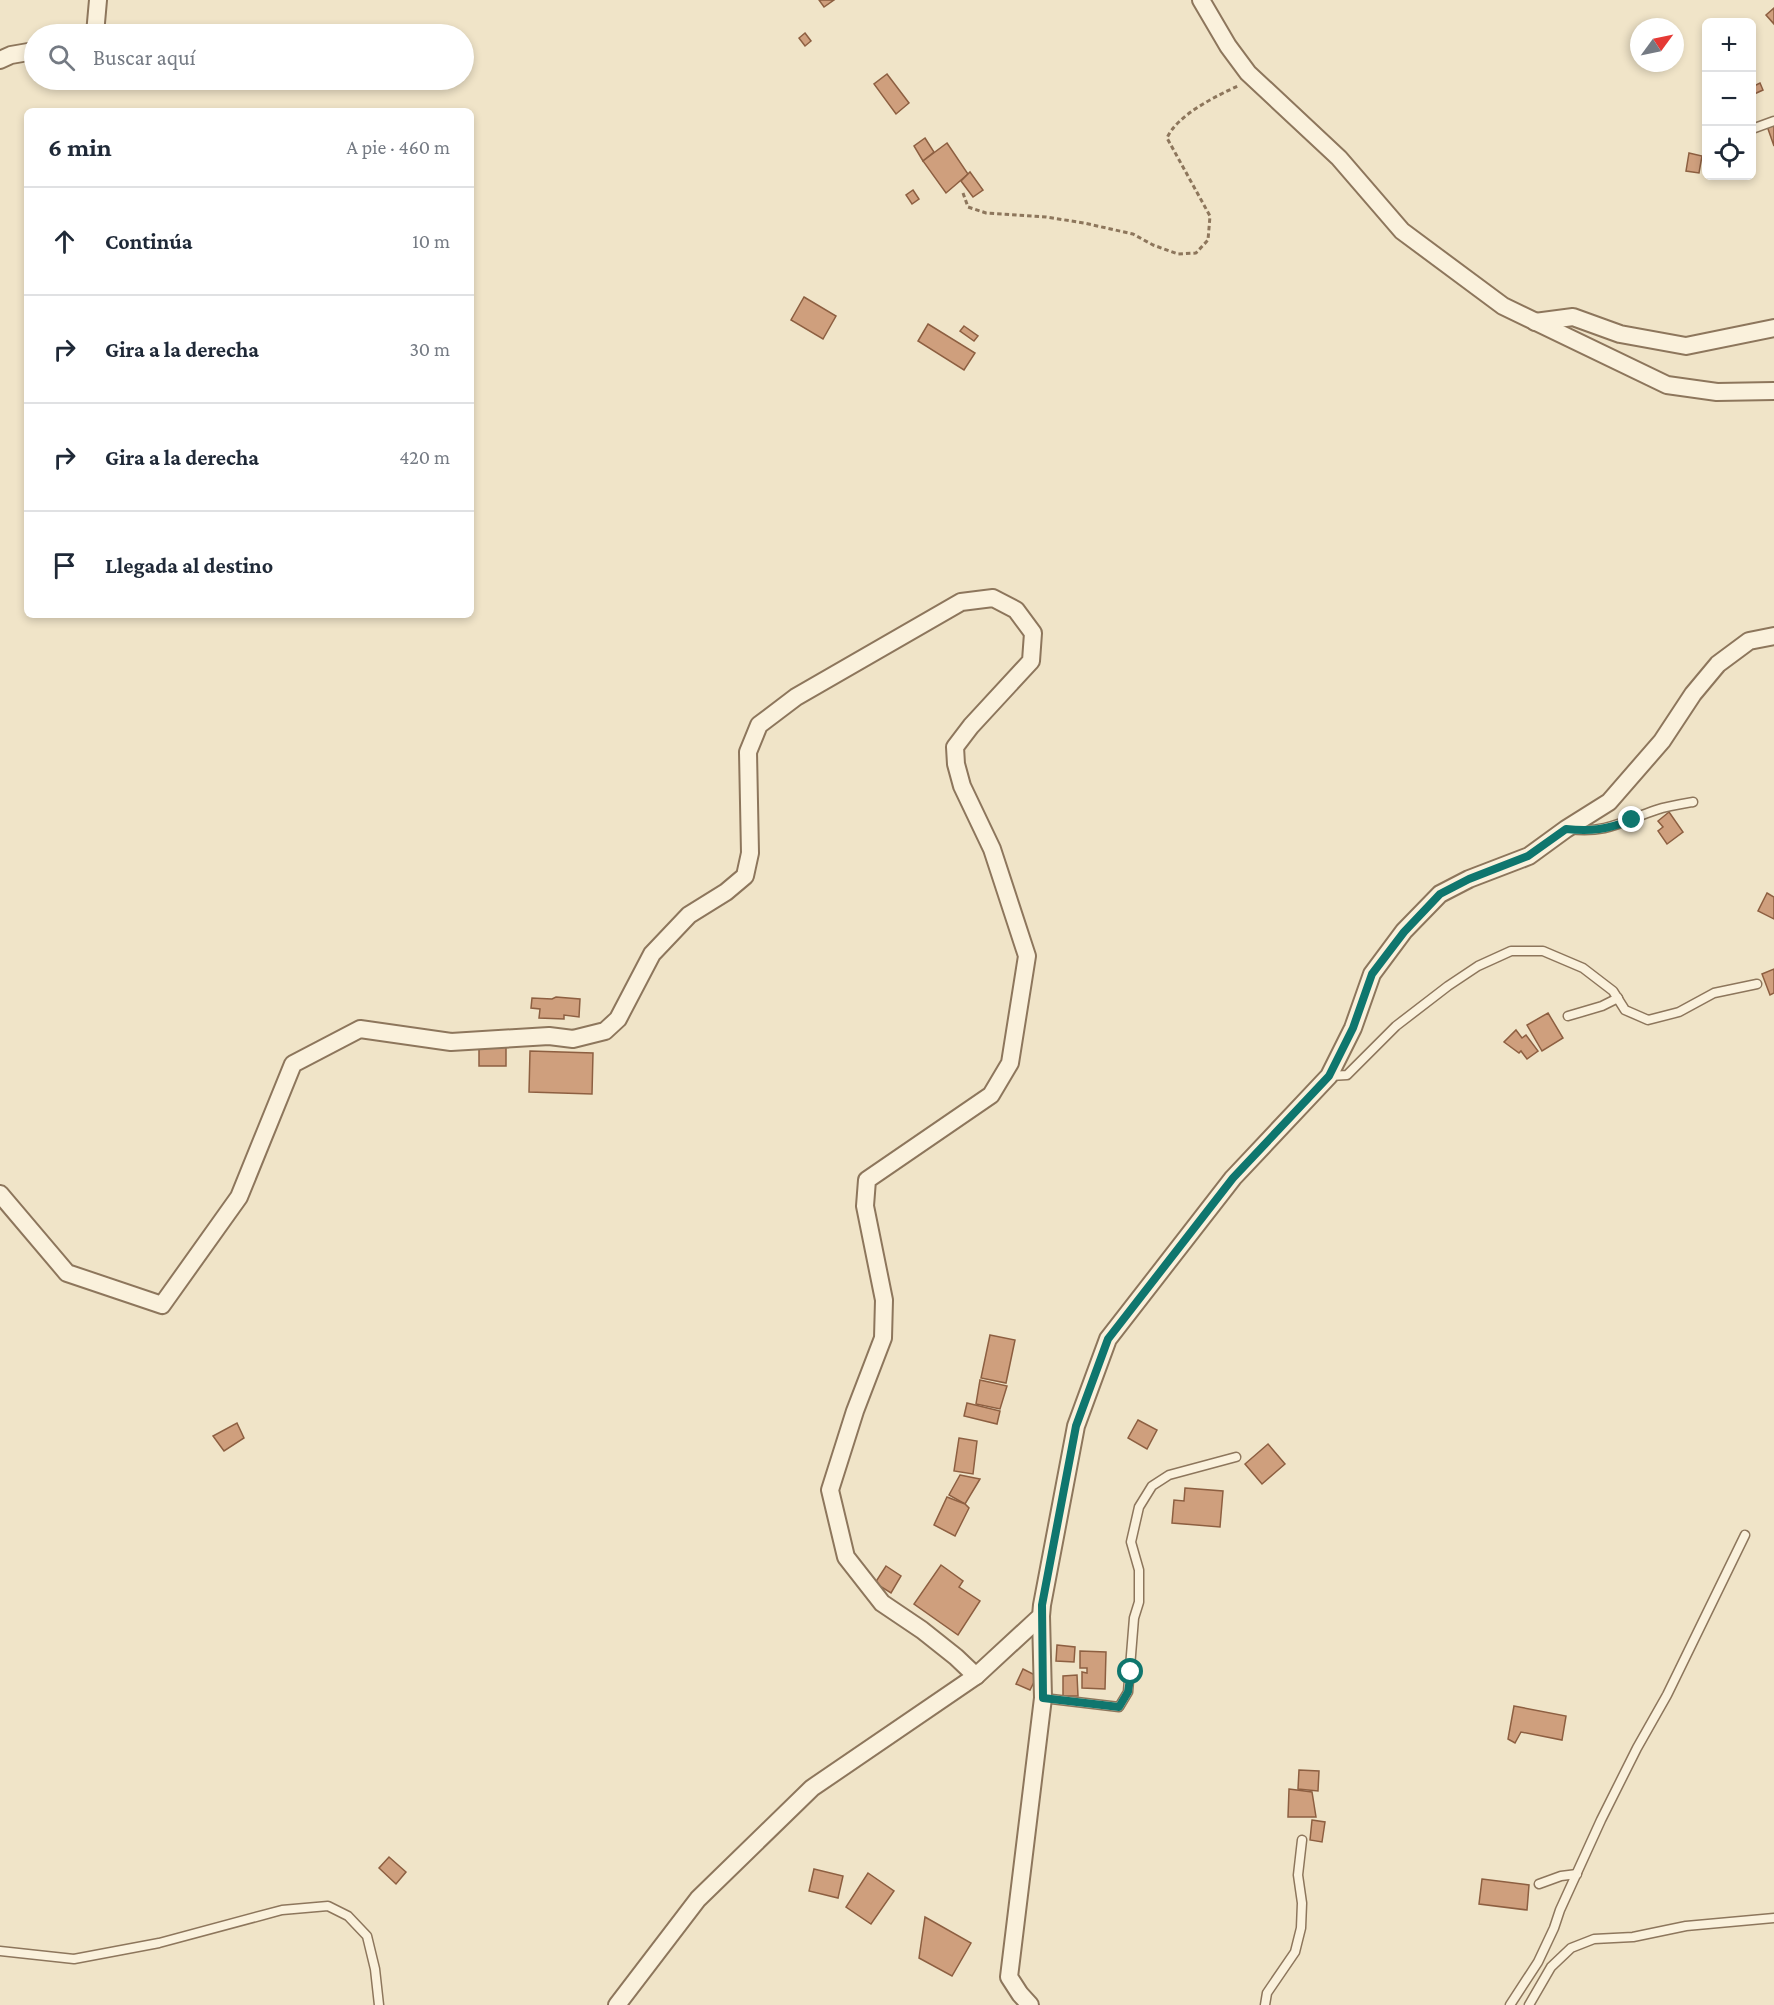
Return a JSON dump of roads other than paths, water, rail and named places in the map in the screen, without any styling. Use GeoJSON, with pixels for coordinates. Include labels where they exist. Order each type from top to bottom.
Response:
{"type":"FeatureCollection","features":[{"type":"Feature","properties":{"kind":"street"},"geometry":{"type":"LineString","coordinates":[[95,24],[98,0]]}},
{"type":"Feature","properties":{"kind":"street"},"geometry":{"type":"LineString","coordinates":[[1201,0],[1227,46],[1248,73],[1339,158],[1402,231],[1503,306],[1667,385],[1717,392],[1774,391]]}},
{"type":"Feature","properties":{"kind":"street"},"geometry":{"type":"LineString","coordinates":[[0,60],[24,53]]}},
{"type":"Feature","properties":{"kind":"street"},"geometry":{"type":"LineString","coordinates":[[1535,322],[1573,317],[1620,334],[1686,346],[1774,328]]}},
{"type":"Feature","properties":{"kind":"street"},"geometry":{"type":"LineString","coordinates":[[0,1194],[67,1273],[162,1305],[239,1197],[293,1064],[360,1029],[451,1042],[549,1036],[573,1038],[604,1031],[618,1019],[652,954],[688,915],[726,892],[745,876],[750,853],[748,753],[759,726],[796,697],[961,602],[993,598],[1016,610],[1033,633],[1031,661],[971,726],[955,747],[956,764],[962,786],[992,849],[1027,956],[1010,1063],[991,1095],[867,1180],[865,1206],[884,1300],[883,1338],[855,1411],[830,1490],[846,1557],[882,1603],[922,1630],[976,1676]]}},
{"type":"Feature","properties":{"kind":"street"},"geometry":{"type":"LineString","coordinates":[[1030,2005],[1010,1977],[1043,1698],[1042,1605],[1076,1426],[1108,1339],[1233,1178],[1329,1076],[1353,1028],[1372,974],[1404,932],[1440,894],[1469,879],[1528,856],[1609,802],[1662,741],[1693,694],[1718,664],[1749,641],[1774,636]]}},
{"type":"Feature","properties":{"kind":"street"},"geometry":{"type":"LineString","coordinates":[[617,2005],[698,1899],[812,1788],[976,1676],[1041,1616]]}},
{"type":"Feature","properties":{"kind":"lane"},"geometry":{"type":"LineString","coordinates":[[1756,128],[1774,121]]}},
{"type":"Feature","properties":{"kind":"lane"},"geometry":{"type":"LineString","coordinates":[[1566,829],[1604,830],[1657,810],[1693,802]]}},
{"type":"Feature","properties":{"kind":"lane"},"geometry":{"type":"LineString","coordinates":[[1329,1076],[1347,1075],[1396,1026],[1448,986],[1478,966],[1511,951],[1543,951],[1583,968],[1613,991],[1625,1010],[1648,1020],[1679,1012],[1714,993],[1757,984]]}},
{"type":"Feature","properties":{"kind":"lane"},"geometry":{"type":"LineString","coordinates":[[1568,1016],[1618,999]]}},
{"type":"Feature","properties":{"kind":"lane"},"geometry":{"type":"LineString","coordinates":[[1043,1698],[1119,1707],[1128,1692],[1134,1618],[1139,1602],[1139,1570],[1131,1542],[1139,1507],[1152,1486],[1169,1474],[1236,1457]]}},
{"type":"Feature","properties":{"kind":"lane"},"geometry":{"type":"LineString","coordinates":[[1510,2005],[1538,1962],[1633,1757],[1667,1695],[1745,1535]]}},
{"type":"Feature","properties":{"kind":"lane"},"geometry":{"type":"LineString","coordinates":[[1265,2005],[1267,1993],[1295,1952],[1302,1903],[1298,1875],[1302,1840]]}},
{"type":"Feature","properties":{"kind":"lane"},"geometry":{"type":"LineString","coordinates":[[1539,1884],[1561,1876],[1577,1874]]}},
{"type":"Feature","properties":{"kind":"lane"},"geometry":{"type":"LineString","coordinates":[[0,1952],[74,1959],[159,1943],[282,1910],[328,1906],[348,1916],[367,1936],[375,1969],[379,2005]]}},
{"type":"Feature","properties":{"kind":"lane"},"geometry":{"type":"LineString","coordinates":[[1529,2005],[1551,1967],[1571,1948],[1594,1939],[1633,1937],[1686,1926],[1774,1918]]}}]}
